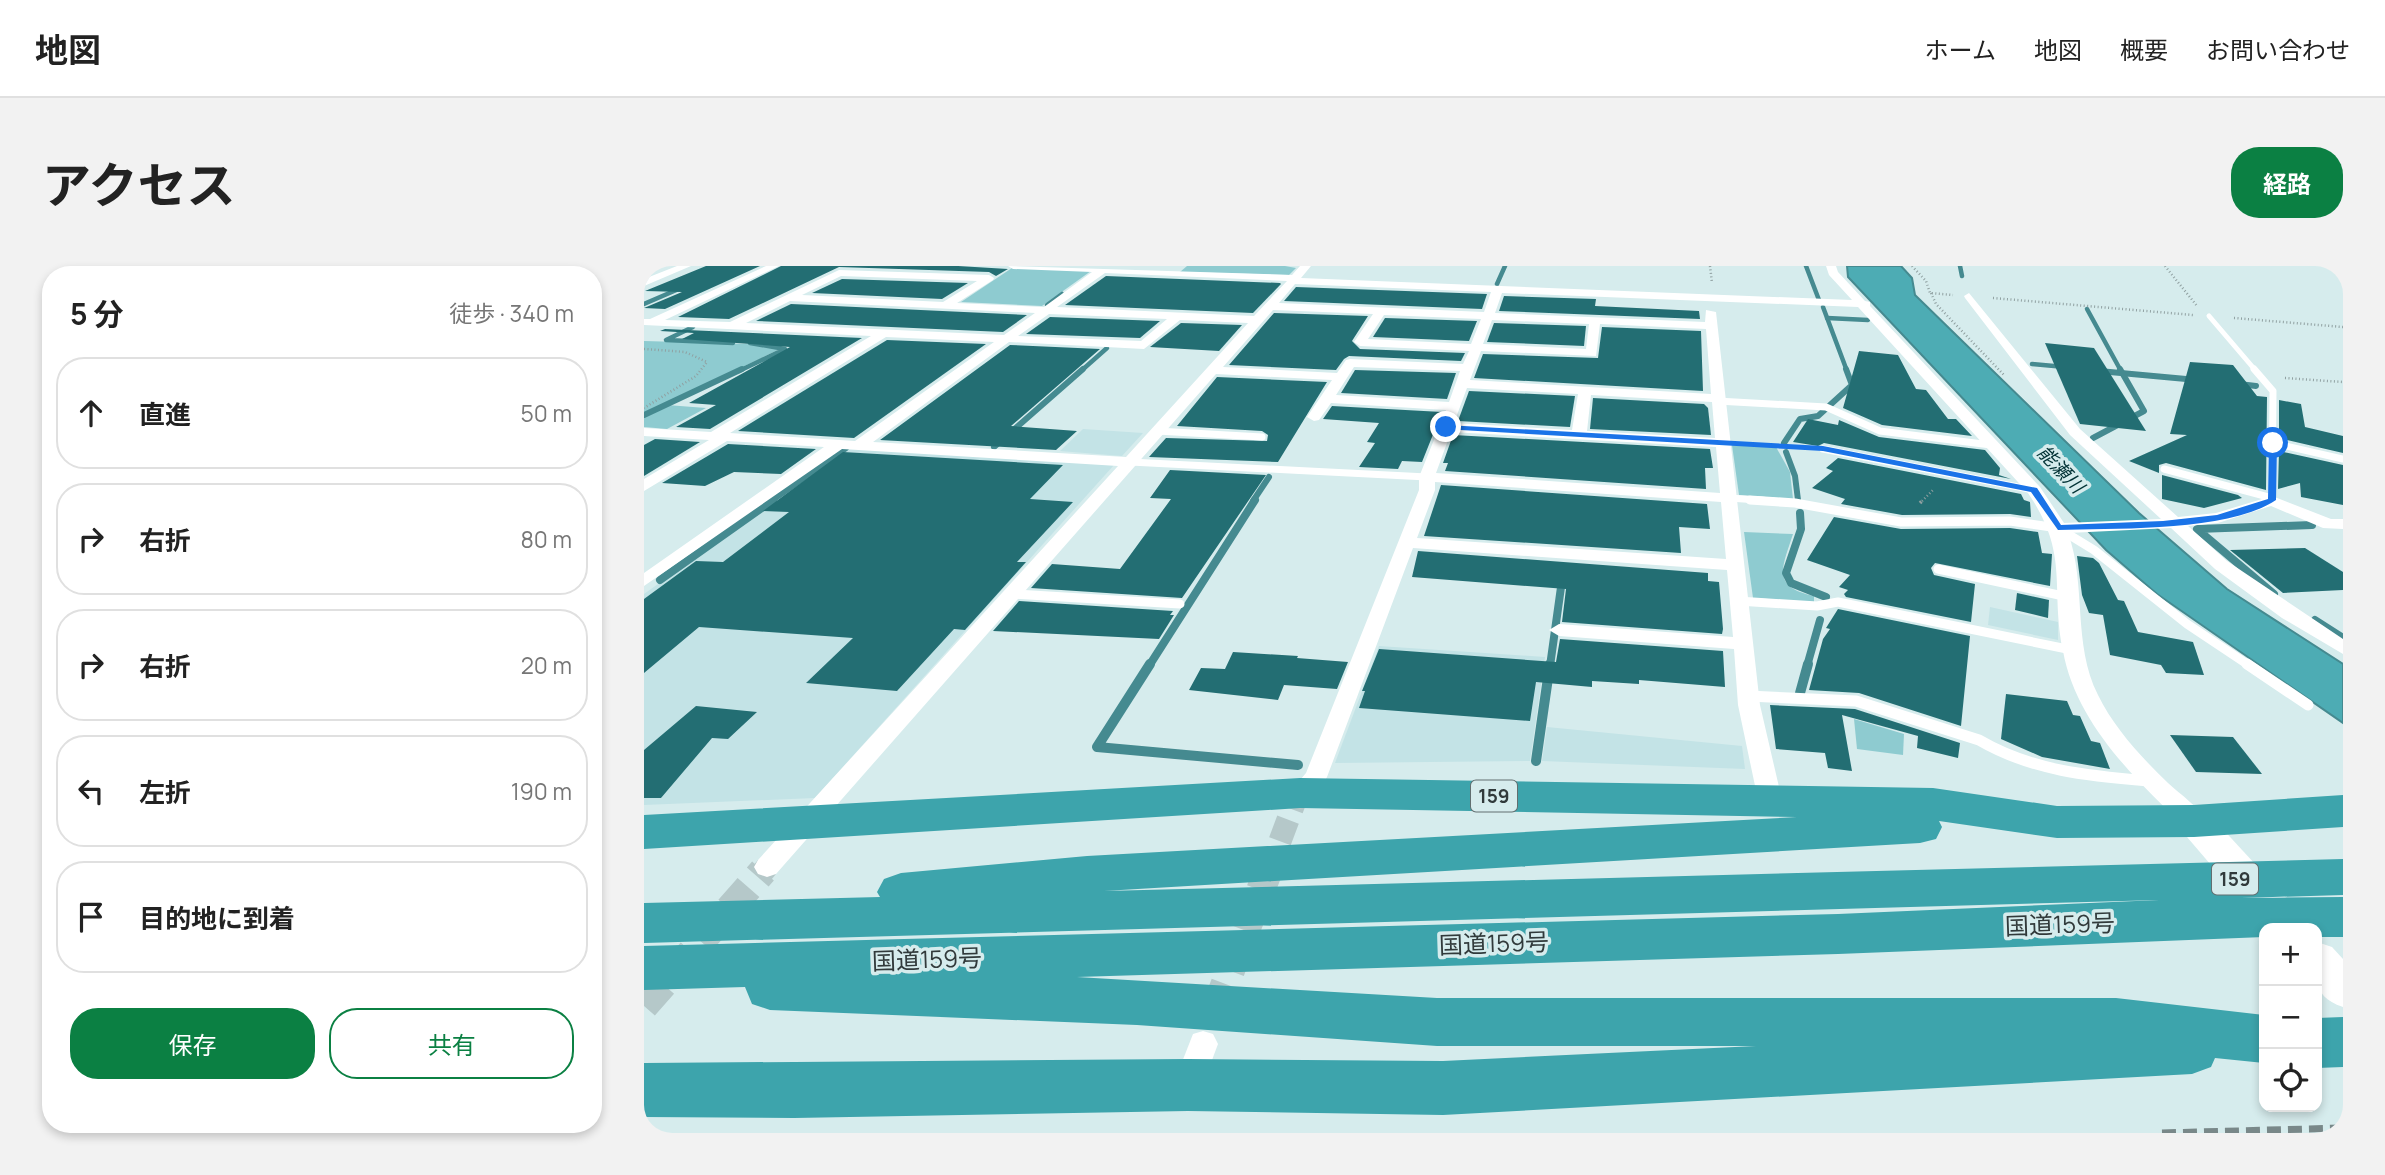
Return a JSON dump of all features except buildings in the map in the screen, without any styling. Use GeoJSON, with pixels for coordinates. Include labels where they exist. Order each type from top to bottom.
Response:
{"type":"FeatureCollection","features":[{"type":"Feature","properties":{"kind":"highway","name":"159"},"geometry":{"type":"LineString","coordinates":[[644,832],[1298,797],[1770,800],[1933,804],[2057,822]]}},
{"type":"Feature","properties":{"kind":"highway","name":"159"},"geometry":{"type":"LineString","coordinates":[[648,938],[713,907],[1087,874],[1832,831],[2057,822],[2194,821],[2343,811]]}},
{"type":"Feature","properties":{"kind":"highway","name":"国道159号"},"geometry":{"type":"LineString","coordinates":[[648,938],[1838,934],[2195,899],[2289,878],[2323,920]]}},
{"type":"Feature","properties":{"kind":"highway","name":"国道159号"},"geometry":{"type":"LineString","coordinates":[[2195,899],[2323,920]]}},
{"type":"Feature","properties":{"kind":"highway"},"geometry":{"type":"LineString","coordinates":[[644,991],[798,989],[1137,1002],[1437,1022],[2116,1022],[2259,1038]]}},
{"type":"Feature","properties":{"kind":"highway"},"geometry":{"type":"LineString","coordinates":[[2322,1043],[2343,1042]]}},
{"type":"Feature","properties":{"kind":"highway"},"geometry":{"type":"LineString","coordinates":[[644,1090],[794,1091],[1196,1065],[1443,1088],[2259,1046]]}},
{"type":"Feature","properties":{"kind":"street"},"geometry":{"type":"LineString","coordinates":[[644,283],[686,266]]}},
{"type":"Feature","properties":{"kind":"street"},"geometry":{"type":"LineString","coordinates":[[647,322],[774,266]]}},
{"type":"Feature","properties":{"kind":"street"},"geometry":{"type":"LineString","coordinates":[[886,274],[902,266]]}},
{"type":"Feature","properties":{"kind":"street"},"geometry":{"type":"LineString","coordinates":[[1013,266],[1866,304]]}},
{"type":"Feature","properties":{"kind":"street"},"geometry":{"type":"LineString","coordinates":[[767,867],[1257,320],[1269,306],[1275,292],[1293,280],[1306,266]]}},
{"type":"Feature","properties":{"kind":"street"},"geometry":{"type":"LineString","coordinates":[[1831,266],[1833,273],[1866,304],[2065,527],[2072,650],[2080,682],[2100,715],[2150,781],[2194,821],[2323,920],[2343,989]]}},
{"type":"Feature","properties":{"kind":"street"},"geometry":{"type":"LineString","coordinates":[[860,444],[1102,270]]}},
{"type":"Feature","properties":{"kind":"street"},"geometry":{"type":"LineString","coordinates":[[733,325],[839,273],[989,278],[947,304]]}},
{"type":"Feature","properties":{"kind":"street"},"geometry":{"type":"LineString","coordinates":[[1084,283],[1110,285]]}},
{"type":"Feature","properties":{"kind":"street"},"geometry":{"type":"LineString","coordinates":[[1298,797],[1315,776],[1427,490],[1427,477],[1498,289]]}},
{"type":"Feature","properties":{"kind":"street"},"geometry":{"type":"LineString","coordinates":[[1969,296],[2075,432],[2169,523],[2288,614],[2343,648]]}},
{"type":"Feature","properties":{"kind":"street"},"geometry":{"type":"LineString","coordinates":[[789,298],[1257,320]]}},
{"type":"Feature","properties":{"kind":"street"},"geometry":{"type":"LineString","coordinates":[[1269,306],[1595,321],[1710,319],[1748,696],[1770,800]]}},
{"type":"Feature","properties":{"kind":"street"},"geometry":{"type":"LineString","coordinates":[[1381,311],[1360,342],[1592,353],[1595,321]]}},
{"type":"Feature","properties":{"kind":"street"},"geometry":{"type":"LineString","coordinates":[[647,322],[1144,345],[1178,316]]}},
{"type":"Feature","properties":{"kind":"street"},"geometry":{"type":"LineString","coordinates":[[644,486],[884,333]]}},
{"type":"Feature","properties":{"kind":"street"},"geometry":{"type":"LineString","coordinates":[[1314,417],[1350,363],[1469,368]]}},
{"type":"Feature","properties":{"kind":"street"},"geometry":{"type":"LineString","coordinates":[[1212,370],[1341,377]]}},
{"type":"Feature","properties":{"kind":"street"},"geometry":{"type":"LineString","coordinates":[[1463,384],[1717,399]]}},
{"type":"Feature","properties":{"kind":"street"},"geometry":{"type":"LineString","coordinates":[[1579,434],[1585,390]]}},
{"type":"Feature","properties":{"kind":"street"},"geometry":{"type":"LineString","coordinates":[[1327,399],[1454,406]]}},
{"type":"Feature","properties":{"kind":"street"},"geometry":{"type":"LineString","coordinates":[[1446,427],[1722,443]]}},
{"type":"Feature","properties":{"kind":"street"},"geometry":{"type":"LineString","coordinates":[[644,432],[1130,462]]}},
{"type":"Feature","properties":{"kind":"street"},"geometry":{"type":"LineString","coordinates":[[644,581],[840,443]]}},
{"type":"Feature","properties":{"kind":"street"},"geometry":{"type":"LineString","coordinates":[[1427,477],[1729,498]]}},
{"type":"Feature","properties":{"kind":"street"},"geometry":{"type":"LineString","coordinates":[[2065,527],[2169,523],[2218,518],[2272,499],[2329,524],[2343,524]]}},
{"type":"Feature","properties":{"kind":"street"},"geometry":{"type":"LineString","coordinates":[[1406,542],[1735,565]]}},
{"type":"Feature","properties":{"kind":"street"},"geometry":{"type":"LineString","coordinates":[[644,566],[664,567]]}},
{"type":"Feature","properties":{"kind":"street"},"geometry":{"type":"LineString","coordinates":[[1559,630],[1743,644]]}},
{"type":"Feature","properties":{"kind":"lane"},"geometry":{"type":"LineString","coordinates":[[2164,468],[2272,499],[2273,391],[2208,316]]}},
{"type":"Feature","properties":{"kind":"lane"},"geometry":{"type":"LineString","coordinates":[[1717,399],[1826,407],[1880,431],[1991,445]]}},
{"type":"Feature","properties":{"kind":"lane"},"geometry":{"type":"LineString","coordinates":[[1157,431],[1262,437]]}},
{"type":"Feature","properties":{"kind":"lane"},"geometry":{"type":"LineString","coordinates":[[2273,443],[2343,459]]}},
{"type":"Feature","properties":{"kind":"lane"},"geometry":{"type":"LineString","coordinates":[[1823,449],[1921,467],[1945,475],[2034,490]]}},
{"type":"Feature","properties":{"kind":"lane"},"geometry":{"type":"LineString","coordinates":[[1130,462],[1427,477]]}},
{"type":"Feature","properties":{"kind":"lane"},"geometry":{"type":"LineString","coordinates":[[1729,498],[1795,503],[1901,522],[2010,521],[2065,527],[2187,624],[2308,705]]}},
{"type":"Feature","properties":{"kind":"lane"},"geometry":{"type":"LineString","coordinates":[[1938,569],[2068,597]]}},
{"type":"Feature","properties":{"kind":"lane"},"geometry":{"type":"LineString","coordinates":[[1014,594],[1180,604]]}},
{"type":"Feature","properties":{"kind":"lane"},"geometry":{"type":"LineString","coordinates":[[1738,601],[1817,606],[1838,602],[2072,650]]}},
{"type":"Feature","properties":{"kind":"lane"},"geometry":{"type":"LineString","coordinates":[[1748,696],[1856,701],[1979,740],[1995,751],[2048,768],[2150,781]]}},
{"type":"Feature","properties":{"kind":"path"},"geometry":{"type":"LineString","coordinates":[[1912,266],[1926,281],[1930,293],[2343,327]]}},
{"type":"Feature","properties":{"kind":"path"},"geometry":{"type":"LineString","coordinates":[[2165,266],[2208,316]]}},
{"type":"Feature","properties":{"kind":"path"},"geometry":{"type":"LineString","coordinates":[[644,349],[681,351],[699,355],[707,362],[696,376],[644,408]]}},
{"type":"Feature","properties":{"kind":"path"},"geometry":{"type":"LineString","coordinates":[[2259,376],[2343,382]]}},
{"type":"Feature","properties":{"kind":"path"},"geometry":{"type":"LineString","coordinates":[[1722,443],[1823,449]]}},
{"type":"Feature","properties":{"kind":"path"},"geometry":{"type":"LineString","coordinates":[[1901,522],[1945,475]]}},
{"type":"Feature","properties":{"kind":"shaded area"},"geometry":{"type":"Polygon","coordinates":[[[1187,266],[1296,268],[1289,275],[1180,272],[1187,266]]]}},
{"type":"Feature","properties":{"kind":"shaded area"},"geometry":{"type":"Polygon","coordinates":[[[1012,268],[1091,271],[1042,306],[961,302],[1012,268]]]}},
{"type":"Feature","properties":{"kind":"shaded area"},"geometry":{"type":"Polygon","coordinates":[[[644,341],[749,344],[780,349],[644,414],[644,341]]]}},
{"type":"Feature","properties":{"kind":"shaded area"},"geometry":{"type":"Polygon","coordinates":[[[667,405],[706,408],[667,429],[644,427],[644,417],[667,405]]]}},
{"type":"Feature","properties":{"kind":"shaded area"},"geometry":{"type":"Polygon","coordinates":[[[1083,429],[1143,433],[1122,456],[1060,451],[1083,429]]]}},
{"type":"Feature","properties":{"kind":"shaded area"},"geometry":{"type":"Polygon","coordinates":[[[1732,445],[1776,447],[1790,472],[1793,499],[1739,495],[1732,445]]]}},
{"type":"Feature","properties":{"kind":"shaded area"},"geometry":{"type":"Polygon","coordinates":[[[848,448],[1114,465],[815,798],[644,805],[644,594],[848,448]]]}},
{"type":"Feature","properties":{"kind":"shaded area"},"geometry":{"type":"Polygon","coordinates":[[[1744,532],[1793,534],[1783,574],[1791,587],[1814,596],[1814,602],[1753,598],[1744,532]]]}},
{"type":"Feature","properties":{"kind":"shaded area"},"geometry":{"type":"Polygon","coordinates":[[[1990,607],[2058,622],[2058,640],[1988,625],[1990,607]]]}},
{"type":"Feature","properties":{"kind":"shaded area"},"geometry":{"type":"Polygon","coordinates":[[[1379,646],[1545,657],[1530,761],[1335,763],[1379,646]]]}},
{"type":"Feature","properties":{"kind":"shaded area"},"geometry":{"type":"Polygon","coordinates":[[[1854,719],[1904,734],[1903,755],[1857,749],[1854,719]]]}},
{"type":"Feature","properties":{"kind":"shaded area"},"geometry":{"type":"Polygon","coordinates":[[[1547,727],[1742,746],[1745,769],[1542,761],[1547,727]]]}},
{"type":"Feature","properties":{"kind":"water","name":"能瀬川"},"geometry":{"type":"Polygon","coordinates":[[[1847,266],[1901,266],[1912,278],[1915,295],[2139,513],[2227,589],[2343,664],[2343,723],[2157,594],[2106,550],[1848,277],[1847,266]]]}},
{"type":"Feature","properties":{"kind":"waterway"},"geometry":{"type":"LineString","coordinates":[[1497,284],[1505,266]]}},
{"type":"Feature","properties":{"kind":"waterway"},"geometry":{"type":"LineString","coordinates":[[1806,266],[1819,300]]}},
{"type":"Feature","properties":{"kind":"waterway"},"geometry":{"type":"LineString","coordinates":[[1960,266],[1962,276]]}},
{"type":"Feature","properties":{"kind":"waterway"},"geometry":{"type":"LineString","coordinates":[[644,304],[681,288]]}},
{"type":"Feature","properties":{"kind":"waterway"},"geometry":{"type":"LineString","coordinates":[[1047,305],[1062,294]]}},
{"type":"Feature","properties":{"kind":"waterway"},"geometry":{"type":"LineString","coordinates":[[1823,307],[1827,318]]}},
{"type":"Feature","properties":{"kind":"waterway"},"geometry":{"type":"LineString","coordinates":[[2087,309],[2121,371]]}},
{"type":"Feature","properties":{"kind":"waterway"},"geometry":{"type":"LineString","coordinates":[[1827,318],[1868,320]]}},
{"type":"Feature","properties":{"kind":"waterway"},"geometry":{"type":"LineString","coordinates":[[1827,318],[1847,371]]}},
{"type":"Feature","properties":{"kind":"waterway"},"geometry":{"type":"LineString","coordinates":[[693,327],[666,340],[733,343]]}},
{"type":"Feature","properties":{"kind":"waterway"},"geometry":{"type":"LineString","coordinates":[[739,371],[785,349],[750,343]]}},
{"type":"Feature","properties":{"kind":"waterway"},"geometry":{"type":"LineString","coordinates":[[1081,371],[1107,348]]}},
{"type":"Feature","properties":{"kind":"waterway"},"geometry":{"type":"LineString","coordinates":[[2032,364],[2065,367]]}},
{"type":"Feature","properties":{"kind":"waterway"},"geometry":{"type":"LineString","coordinates":[[644,415],[742,369]]}},
{"type":"Feature","properties":{"kind":"waterway"},"geometry":{"type":"LineString","coordinates":[[994,447],[1083,369]]}},
{"type":"Feature","properties":{"kind":"waterway"},"geometry":{"type":"LineString","coordinates":[[1784,443],[1800,419],[1818,416],[1852,385],[1846,369]]}},
{"type":"Feature","properties":{"kind":"waterway"},"geometry":{"type":"LineString","coordinates":[[2120,369],[2122,373]]}},
{"type":"Feature","properties":{"kind":"waterway"},"geometry":{"type":"LineString","coordinates":[[2099,371],[2122,373]]}},
{"type":"Feature","properties":{"kind":"waterway"},"geometry":{"type":"LineString","coordinates":[[2093,438],[2144,411],[2122,373]]}},
{"type":"Feature","properties":{"kind":"waterway"},"geometry":{"type":"LineString","coordinates":[[2122,373],[2197,380]]}},
{"type":"Feature","properties":{"kind":"waterway"},"geometry":{"type":"LineString","coordinates":[[2239,384],[2256,386]]}},
{"type":"Feature","properties":{"kind":"waterway"},"geometry":{"type":"LineString","coordinates":[[771,501],[846,448]]}},
{"type":"Feature","properties":{"kind":"waterway"},"geometry":{"type":"LineString","coordinates":[[1786,452],[1795,476],[1798,500]]}},
{"type":"Feature","properties":{"kind":"waterway"},"geometry":{"type":"LineString","coordinates":[[1253,501],[1269,477]]}},
{"type":"Feature","properties":{"kind":"waterway"},"geometry":{"type":"LineString","coordinates":[[660,580],[773,500]]}},
{"type":"Feature","properties":{"kind":"waterway"},"geometry":{"type":"LineString","coordinates":[[1149,666],[1255,500]]}},
{"type":"Feature","properties":{"kind":"waterway"},"geometry":{"type":"LineString","coordinates":[[1800,513],[1801,529],[1786,573],[1791,583],[1826,597]]}},
{"type":"Feature","properties":{"kind":"waterway"},"geometry":{"type":"LineString","coordinates":[[2274,594],[2197,529],[2312,525]]}},
{"type":"Feature","properties":{"kind":"waterway"},"geometry":{"type":"LineString","coordinates":[[1550,666],[1562,580]]}},
{"type":"Feature","properties":{"kind":"waterway"},"geometry":{"type":"LineString","coordinates":[[1807,666],[1820,620]]}},
{"type":"Feature","properties":{"kind":"waterway"},"geometry":{"type":"LineString","coordinates":[[2315,620],[2343,638]]}},
{"type":"Feature","properties":{"kind":"waterway"},"geometry":{"type":"LineString","coordinates":[[1150,664],[1097,747],[1298,765]]}},
{"type":"Feature","properties":{"kind":"waterway"},"geometry":{"type":"LineString","coordinates":[[1536,761],[1550,664]]}},
{"type":"Feature","properties":{"kind":"waterway"},"geometry":{"type":"LineString","coordinates":[[1800,693],[1808,664]]}},
{"type":"Feature","properties":{"kind":"tunnel"},"geometry":{"type":"LineString","coordinates":[[1268,873],[1295,801]]}},
{"type":"Feature","properties":{"kind":"tunnel"},"geometry":{"type":"LineString","coordinates":[[762,873],[767,867]]}},
{"type":"Feature","properties":{"kind":"tunnel"},"geometry":{"type":"LineString","coordinates":[[644,1006],[763,871]]}},
{"type":"Feature","properties":{"kind":"tunnel"},"geometry":{"type":"LineString","coordinates":[[1215,1011],[1268,871]]}},
{"type":"Feature","properties":{"kind":"railway"},"geometry":{"type":"LineString","coordinates":[[2162,1133],[2343,1128]]}},
{"type":"Feature","properties":{"kind":"route"},"geometry":{"type":"LineString","coordinates":[[1446,427],[1823,449],[1921,467],[1945,475],[2034,490],[2058,528],[2163,524],[2218,518],[2272,500],[2273,443]]}}]}
